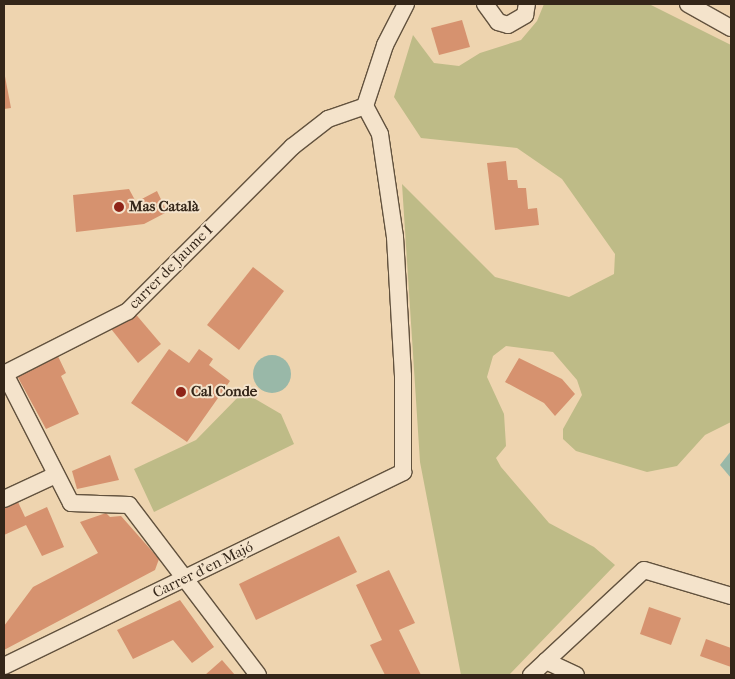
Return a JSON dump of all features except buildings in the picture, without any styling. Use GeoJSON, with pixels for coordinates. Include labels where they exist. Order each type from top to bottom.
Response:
{"type":"FeatureCollection","features":[{"type":"Feature","properties":{"kind":"street"},"geometry":{"type":"LineString","coordinates":[[365,106],[385,45],[406,4]]}},
{"type":"Feature","properties":{"kind":"street"},"geometry":{"type":"LineString","coordinates":[[484,4],[498,22],[508,25],[525,15],[527,4]]}},
{"type":"Feature","properties":{"kind":"street"},"geometry":{"type":"LineString","coordinates":[[688,4],[731,28]]}},
{"type":"Feature","properties":{"kind":"street","name":"carrer de Jaume I"},"geometry":{"type":"LineString","coordinates":[[4,374],[128,311],[292,147],[328,119],[365,106]]}},
{"type":"Feature","properties":{"kind":"street","name":"Carrer d'en Majó"},"geometry":{"type":"LineString","coordinates":[[4,666],[403,472],[403,376],[395,237],[380,134],[365,106]]}},
{"type":"Feature","properties":{"kind":"street"},"geometry":{"type":"LineString","coordinates":[[4,374],[71,503],[129,505],[183,580],[258,675]]}},
{"type":"Feature","properties":{"kind":"street"},"geometry":{"type":"LineString","coordinates":[[4,499],[56,475]]}},
{"type":"Feature","properties":{"kind":"street"},"geometry":{"type":"LineString","coordinates":[[531,675],[644,570],[731,596]]}},
{"type":"Feature","properties":{"kind":"street"},"geometry":{"type":"LineString","coordinates":[[546,661],[576,675]]}},
{"type":"Feature","properties":{"kind":"shaded area"},"geometry":{"type":"Polygon","coordinates":[[[544,4],[649,4],[731,45],[731,422],[705,435],[677,466],[647,472],[576,451],[563,439],[563,429],[582,395],[577,380],[553,352],[506,346],[493,356],[487,377],[504,414],[506,446],[496,458],[501,467],[549,523],[594,547],[615,565],[509,675],[461,675],[420,462],[402,184],[495,277],[569,297],[614,274],[615,254],[562,179],[517,148],[421,138],[394,97],[413,35],[434,63],[459,66],[480,53],[521,40],[537,21],[544,4]]]}},
{"type":"Feature","properties":{"kind":"shaded area"},"geometry":{"type":"Polygon","coordinates":[[[272,355],[286,360],[291,374],[286,388],[272,393],[258,388],[253,374],[258,360],[272,355]]]}},
{"type":"Feature","properties":{"kind":"shaded area"},"geometry":{"type":"Polygon","coordinates":[[[243,392],[281,414],[294,444],[154,512],[134,469],[196,440],[243,392]]]}},
{"type":"Feature","properties":{"kind":"shaded area"},"geometry":{"type":"Polygon","coordinates":[[[731,451],[731,478],[720,465],[731,451]]]}},
{"type":"Feature","properties":{"kind":"place","name":"Mas Català"},"geometry":{"type":"Point","coordinates":[119,207]}},
{"type":"Feature","properties":{"kind":"place","name":"Cal Conde"},"geometry":{"type":"Point","coordinates":[181,392]}}]}
